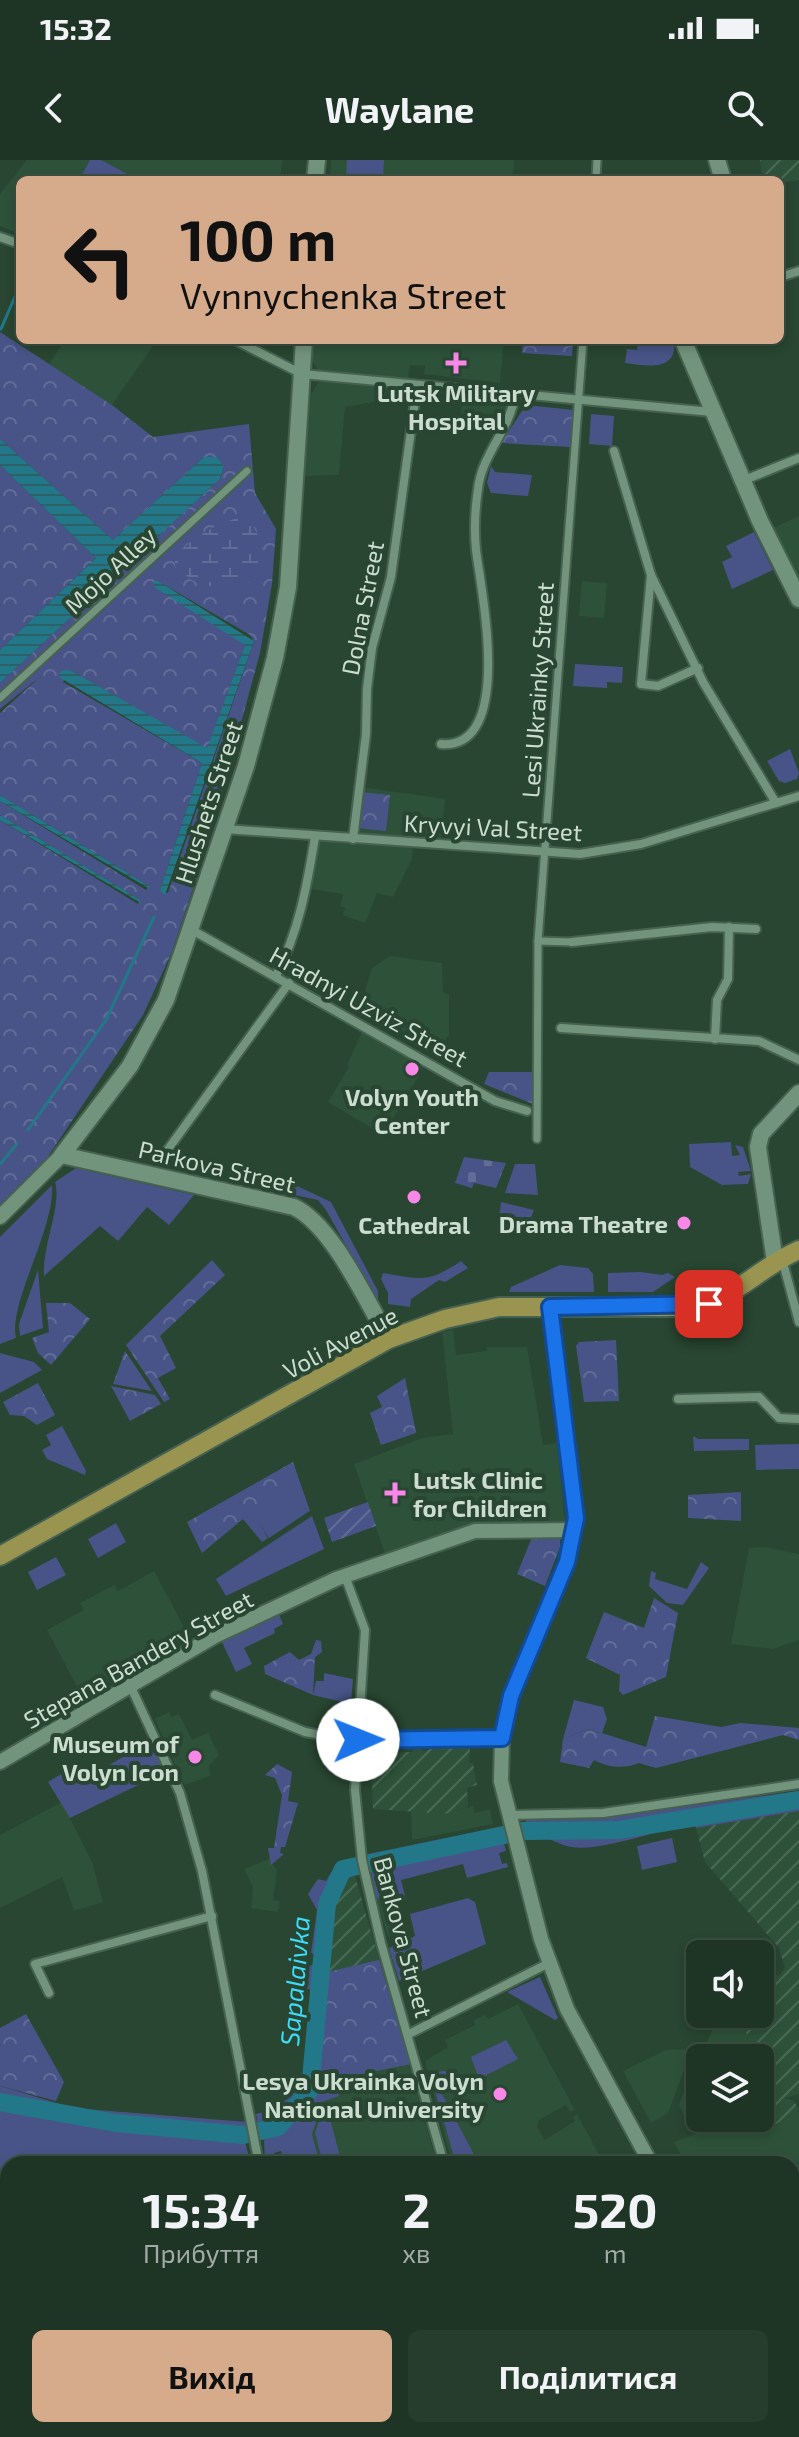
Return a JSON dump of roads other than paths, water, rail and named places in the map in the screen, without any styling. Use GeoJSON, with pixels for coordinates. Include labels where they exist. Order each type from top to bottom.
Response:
{"type":"FeatureCollection","features":[{"type":"Feature","properties":{"kind":"main road","name":"Hlushets Street"},"geometry":{"type":"LineString","coordinates":[[62,1155],[130,1066],[174,984],[263,708],[286,598],[304,344]]}},
{"type":"Feature","properties":{"kind":"main road"},"geometry":{"type":"LineString","coordinates":[[685,344],[742,481],[799,599]]}},
{"type":"Feature","properties":{"kind":"main road"},"geometry":{"type":"LineString","coordinates":[[778,1260],[758,1147],[761,1134],[799,1093]]}},
{"type":"Feature","properties":{"kind":"main road","name":"Parkova Street"},"geometry":{"type":"LineString","coordinates":[[62,1155],[294,1207],[308,1214],[329,1237],[389,1339]]}},
{"type":"Feature","properties":{"kind":"main road","name":"Voli Avenue"},"geometry":{"type":"LineString","coordinates":[[0,1556],[389,1339],[445,1319],[499,1307],[709,1304],[732,1295],[778,1260],[799,1250]]}},
{"type":"Feature","properties":{"kind":"street"},"geometry":{"type":"LineString","coordinates":[[243,344],[302,374],[712,412]]}},
{"type":"Feature","properties":{"kind":"street","name":"Lesi Ukrainky Street"},"geometry":{"type":"LineString","coordinates":[[537,1139],[538,941],[583,344]]}},
{"type":"Feature","properties":{"kind":"street","name":"Dolna Street"},"geometry":{"type":"LineString","coordinates":[[353,839],[366,734],[370,662],[391,577],[417,386]]}},
{"type":"Feature","properties":{"kind":"street"},"geometry":{"type":"LineString","coordinates":[[441,744],[451,745],[466,739],[478,723],[490,669],[484,594],[476,550],[478,488],[483,463],[508,421],[515,394]]}},
{"type":"Feature","properties":{"kind":"street"},"geometry":{"type":"LineString","coordinates":[[614,451],[651,575],[736,740],[776,803]]}},
{"type":"Feature","properties":{"kind":"street"},"geometry":{"type":"LineString","coordinates":[[742,481],[799,458]]}},
{"type":"Feature","properties":{"kind":"street","name":"Mojo Alley"},"geometry":{"type":"LineString","coordinates":[[0,698],[247,471]]}},
{"type":"Feature","properties":{"kind":"street"},"geometry":{"type":"LineString","coordinates":[[651,575],[641,684],[658,686],[698,668]]}},
{"type":"Feature","properties":{"kind":"street","name":"Kryvyi Val Street"},"geometry":{"type":"LineString","coordinates":[[225,829],[580,854],[627,847],[799,796]]}},
{"type":"Feature","properties":{"kind":"street"},"geometry":{"type":"LineString","coordinates":[[276,976],[292,945],[307,889],[315,837]]}},
{"type":"Feature","properties":{"kind":"street"},"geometry":{"type":"LineString","coordinates":[[538,941],[572,942],[729,927],[756,929]]}},
{"type":"Feature","properties":{"kind":"street"},"geometry":{"type":"LineString","coordinates":[[715,1039],[717,1000],[728,979],[729,927]]}},
{"type":"Feature","properties":{"kind":"street","name":"Hradnyi Uzviz Street"},"geometry":{"type":"LineString","coordinates":[[192,930],[495,1101],[527,1111]]}},
{"type":"Feature","properties":{"kind":"street"},"geometry":{"type":"LineString","coordinates":[[166,1152],[289,983]]}},
{"type":"Feature","properties":{"kind":"street"},"geometry":{"type":"LineString","coordinates":[[561,1028],[759,1041],[799,1060]]}},
{"type":"Feature","properties":{"kind":"street","name":"Hlushets Street"},"geometry":{"type":"LineString","coordinates":[[0,1217],[62,1155]]}},
{"type":"Feature","properties":{"kind":"street"},"geometry":{"type":"LineString","coordinates":[[778,1260],[799,1322]]}},
{"type":"Feature","properties":{"kind":"street"},"geometry":{"type":"LineString","coordinates":[[550,1307],[576,1518],[567,1562],[511,1696],[502,1738],[501,1781],[549,1963],[567,2009],[647,2156]]}},
{"type":"Feature","properties":{"kind":"street"},"geometry":{"type":"LineString","coordinates":[[678,1399],[759,1397],[779,1418],[799,1419]]}},
{"type":"Feature","properties":{"kind":"street","name":"Stepana Bandery Street"},"geometry":{"type":"LineString","coordinates":[[0,1762],[200,1644],[345,1576],[475,1531],[574,1530]]}},
{"type":"Feature","properties":{"kind":"street","name":"Bankova Street"},"geometry":{"type":"LineString","coordinates":[[345,1576],[365,1630],[355,1790],[362,1863],[381,1943],[442,2156]]}},
{"type":"Feature","properties":{"kind":"street"},"geometry":{"type":"LineString","coordinates":[[130,1685],[180,1793],[212,1916],[257,2156]]}},
{"type":"Feature","properties":{"kind":"street"},"geometry":{"type":"LineString","coordinates":[[215,1695],[305,1732],[358,1740],[502,1738]]}},
{"type":"Feature","properties":{"kind":"street"},"geometry":{"type":"LineString","coordinates":[[510,1820],[603,1813],[799,1784]]}},
{"type":"Feature","properties":{"kind":"street"},"geometry":{"type":"LineString","coordinates":[[49,1993],[35,1964],[212,1916]]}},
{"type":"Feature","properties":{"kind":"street"},"geometry":{"type":"LineString","coordinates":[[409,2034],[549,1963]]}},
{"type":"Feature","properties":{"kind":"waterway"},"geometry":{"type":"LineString","coordinates":[[1,329],[16,294]]}},
{"type":"Feature","properties":{"kind":"waterway"},"geometry":{"type":"LineString","coordinates":[[28,1130],[106,1020],[154,917]]}},
{"type":"Feature","properties":{"kind":"waterway"},"geometry":{"type":"LineString","coordinates":[[0,1164],[17,1144]]}},
{"type":"Feature","properties":{"kind":"waterway","name":"Sapalaivka"},"geometry":{"type":"LineString","coordinates":[[0,2102],[116,2123],[243,2135],[278,2127],[310,2090],[327,1904],[343,1869],[523,1831],[619,1830],[799,1800]]}},
{"type":"Feature","properties":{"kind":"place","name":"Lutsk Military Hospital"},"geometry":{"type":"Point","coordinates":[456,363]}},
{"type":"Feature","properties":{"kind":"place","name":"Volyn Youth Center"},"geometry":{"type":"Point","coordinates":[412,1069]}},
{"type":"Feature","properties":{"kind":"place","name":"Cathedral"},"geometry":{"type":"Point","coordinates":[414,1197]}},
{"type":"Feature","properties":{"kind":"place","name":"Drama Theatre"},"geometry":{"type":"Point","coordinates":[684,1223]}},
{"type":"Feature","properties":{"kind":"place","name":"Lutsk Clinic for Children"},"geometry":{"type":"Point","coordinates":[395,1493]}},
{"type":"Feature","properties":{"kind":"place","name":"Museum of Volyn Icon"},"geometry":{"type":"Point","coordinates":[195,1757]}},
{"type":"Feature","properties":{"kind":"place","name":"Lesya Ukrainka Volyn National University"},"geometry":{"type":"Point","coordinates":[500,2094]}}]}
